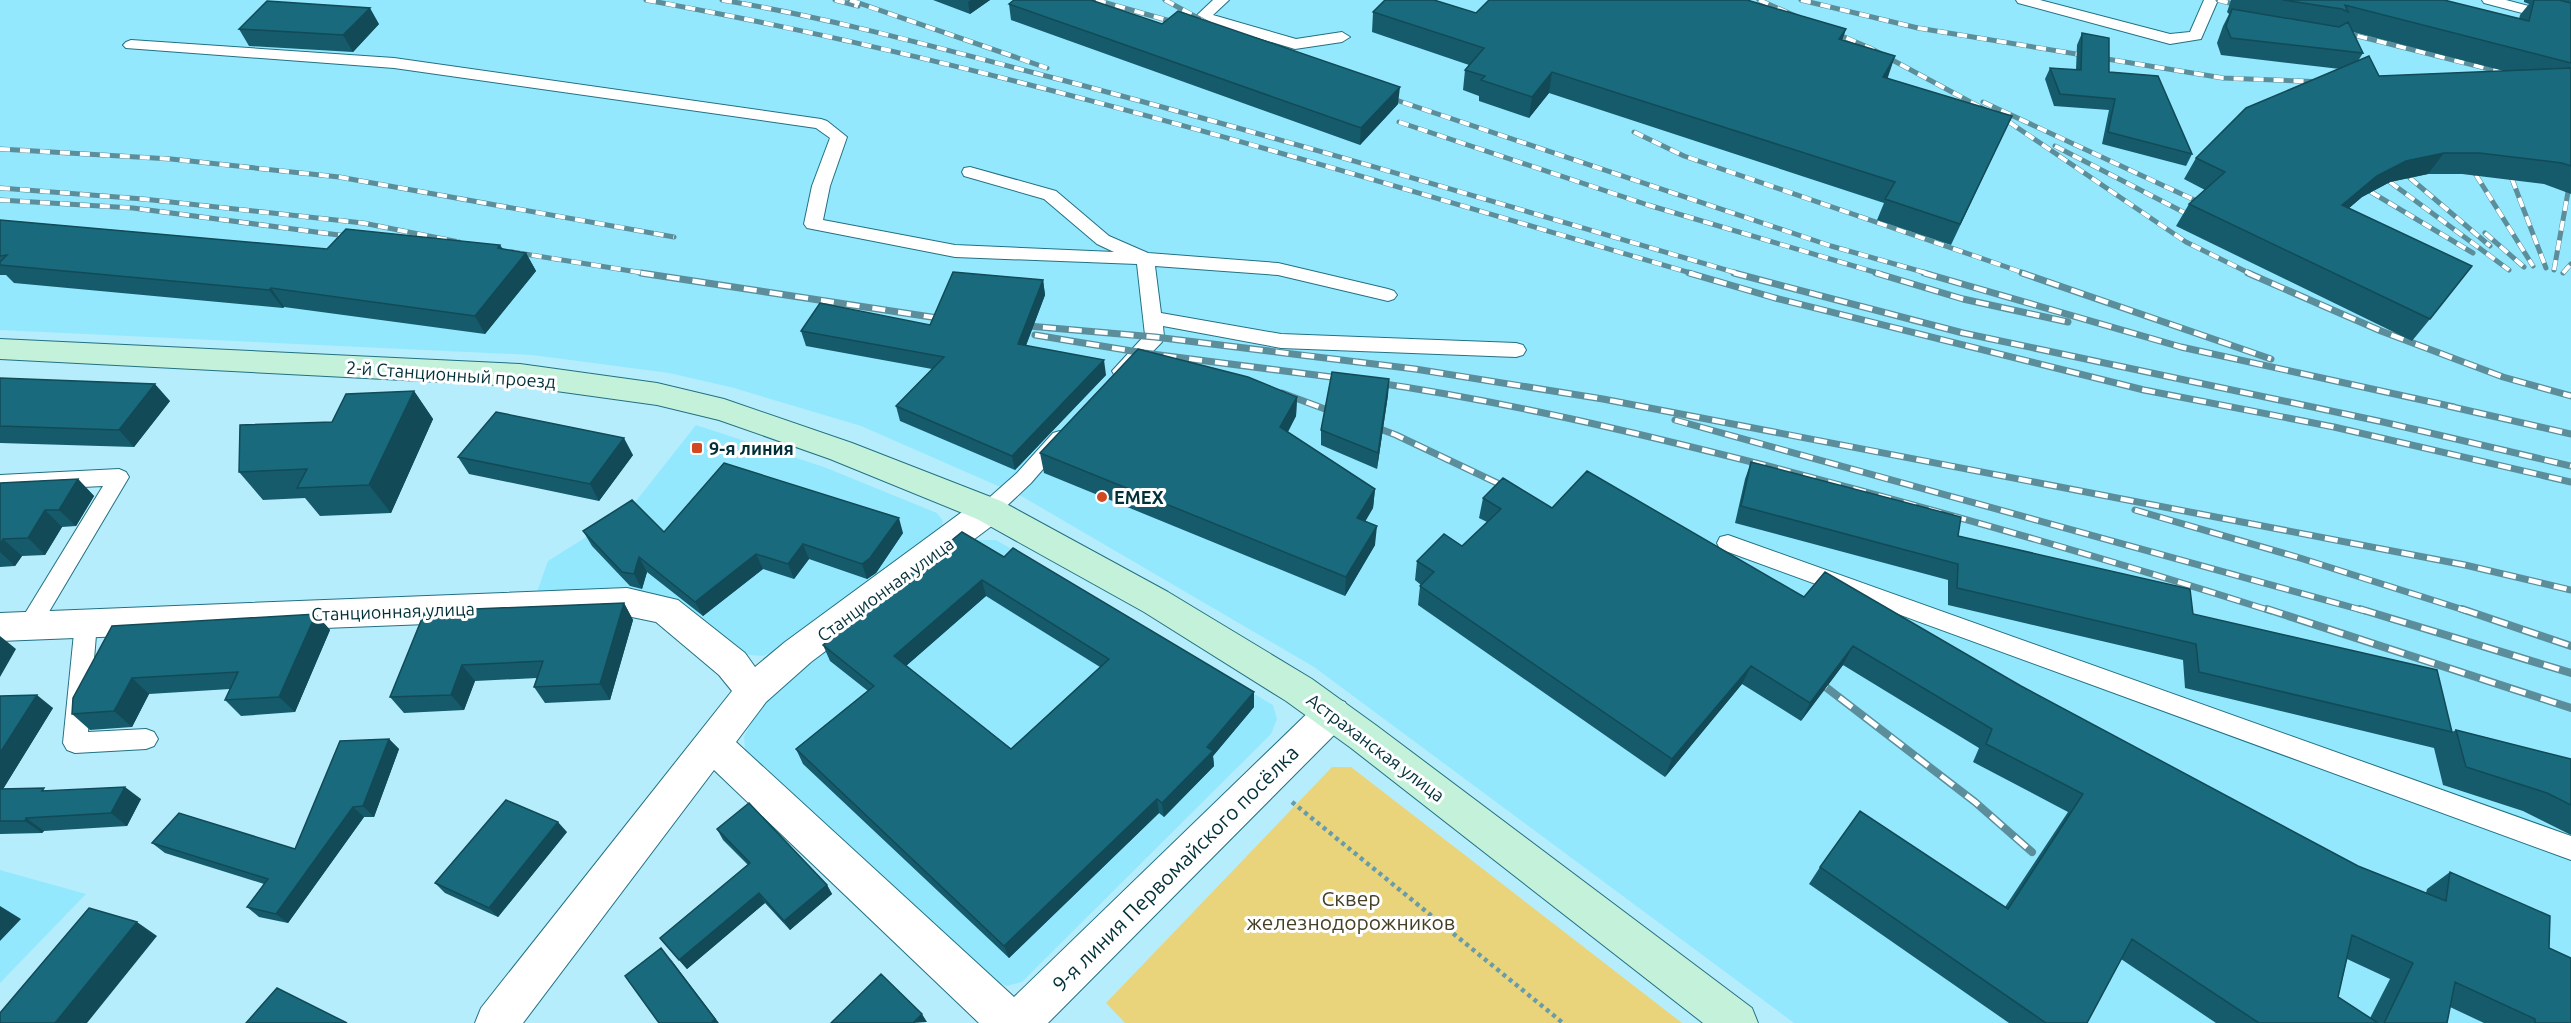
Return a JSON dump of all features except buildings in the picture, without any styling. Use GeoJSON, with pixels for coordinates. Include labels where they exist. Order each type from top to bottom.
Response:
{"type":"FeatureCollection","features":[{"type":"Feature","properties":{"kind":"main road","name":"2-й Станционный проезд"},"geometry":{"type":"LineString","coordinates":[[0,349],[520,375],[657,394],[724,410],[842,451],[989,510]]}},
{"type":"Feature","properties":{"kind":"main road","name":"Астраханская улица"},"geometry":{"type":"LineString","coordinates":[[989,510],[1156,602],[1299,690],[1737,1023]]}},
{"type":"Feature","properties":{"kind":"street","name":"Станционная улица"},"geometry":{"type":"LineString","coordinates":[[496,1023],[753,691],[798,652],[989,510]]}},
{"type":"Feature","properties":{"kind":"street","name":"Станционная улица"},"geometry":{"type":"LineString","coordinates":[[15,626],[627,602],[666,610],[732,664],[753,691]]}},
{"type":"Feature","properties":{"kind":"street","name":"9-я линия Первомайского посёлка"},"geometry":{"type":"LineString","coordinates":[[1018,1023],[1332,713]]}},
{"type":"Feature","properties":{"kind":"street"},"geometry":{"type":"LineString","coordinates":[[713,745],[1010,1023]]}},
{"type":"Feature","properties":{"kind":"lane"},"geometry":{"type":"LineString","coordinates":[[1222,0],[1202,17],[1295,44],[1342,37]]}},
{"type":"Feature","properties":{"kind":"lane"},"geometry":{"type":"LineString","coordinates":[[2023,0],[2170,39],[2196,36],[2212,8]]}},
{"type":"Feature","properties":{"kind":"lane"},"geometry":{"type":"LineString","coordinates":[[2489,0],[2571,22]]}},
{"type":"Feature","properties":{"kind":"lane"},"geometry":{"type":"LineString","coordinates":[[131,45],[394,63],[821,124],[839,136],[821,186],[813,224],[955,251],[1145,259],[1278,269],[1388,295]]}},
{"type":"Feature","properties":{"kind":"lane"},"geometry":{"type":"LineString","coordinates":[[970,172],[1050,195],[1103,240],[1145,259]]}},
{"type":"Feature","properties":{"kind":"lane"},"geometry":{"type":"LineString","coordinates":[[1107,387],[1155,337],[1145,259]]}},
{"type":"Feature","properties":{"kind":"lane"},"geometry":{"type":"LineString","coordinates":[[1153,318],[1281,341],[1516,350]]}},
{"type":"Feature","properties":{"kind":"lane"},"geometry":{"type":"LineString","coordinates":[[989,510],[1024,478],[1075,421]]}},
{"type":"Feature","properties":{"kind":"lane"},"geometry":{"type":"LineString","coordinates":[[0,483],[119,477],[15,626]]}},
{"type":"Feature","properties":{"kind":"lane"},"geometry":{"type":"LineString","coordinates":[[1728,543],[2571,848]]}},
{"type":"Feature","properties":{"kind":"lane"},"geometry":{"type":"LineString","coordinates":[[86,623],[75,743],[146,739]]}},
{"type":"Feature","properties":{"kind":"path"},"geometry":{"type":"LineString","coordinates":[[1262,781],[1563,1023]]}},
{"type":"Feature","properties":{"kind":"shaded area"},"geometry":{"type":"Polygon","coordinates":[[[0,0],[2571,0],[2571,1023],[1794,1023],[1314,667],[1023,497],[861,426],[734,388],[669,373],[532,355],[0,330],[0,0]]]}},
{"type":"Feature","properties":{"kind":"shaded area"},"geometry":{"type":"Polygon","coordinates":[[[696,425],[824,467],[937,513],[943,521],[940,536],[787,646],[763,656],[739,654],[714,634],[537,592],[548,561],[629,510],[696,425]]]}},
{"type":"Feature","properties":{"kind":"shaded area"},"geometry":{"type":"Polygon","coordinates":[[[975,540],[996,540],[1273,705],[1277,719],[1271,734],[1022,982],[1006,986],[988,976],[745,750],[744,737],[767,697],[813,657],[960,545],[975,540]]]}},
{"type":"Feature","properties":{"kind":"shaded area"},"geometry":{"type":"Polygon","coordinates":[[[0,870],[86,894],[0,983],[0,870]]]}},
{"type":"Feature","properties":{"kind":"green space","name":"Сквер железнодорожников"},"geometry":{"type":"Polygon","coordinates":[[[1332,767],[1351,767],[1682,1023],[1125,1023],[1106,1003],[1332,767]]]}},
{"type":"Feature","properties":{"kind":"railway"},"geometry":{"type":"LineString","coordinates":[[646,0],[779,26],[1043,88],[1304,160],[1694,274]]}},
{"type":"Feature","properties":{"kind":"railway"},"geometry":{"type":"LineString","coordinates":[[722,0],[808,16],[1062,80],[1232,126],[1740,274]]}},
{"type":"Feature","properties":{"kind":"railway"},"geometry":{"type":"LineString","coordinates":[[835,0],[858,6]]}},
{"type":"Feature","properties":{"kind":"railway"},"geometry":{"type":"LineString","coordinates":[[850,0],[1047,68]]}},
{"type":"Feature","properties":{"kind":"railway"},"geometry":{"type":"LineString","coordinates":[[1096,0],[1181,24]]}},
{"type":"Feature","properties":{"kind":"railway"},"geometry":{"type":"LineString","coordinates":[[1165,0],[1209,24]]}},
{"type":"Feature","properties":{"kind":"railway"},"geometry":{"type":"LineString","coordinates":[[1759,0],[1798,17]]}},
{"type":"Feature","properties":{"kind":"railway"},"geometry":{"type":"LineString","coordinates":[[1801,0],[1918,28],[2223,78],[2326,82]]}},
{"type":"Feature","properties":{"kind":"railway"},"geometry":{"type":"LineString","coordinates":[[2218,0],[2245,7]]}},
{"type":"Feature","properties":{"kind":"railway"},"geometry":{"type":"LineString","coordinates":[[1828,30],[1870,48],[1991,113]]}},
{"type":"Feature","properties":{"kind":"railway"},"geometry":{"type":"LineString","coordinates":[[2338,31],[2513,75]]}},
{"type":"Feature","properties":{"kind":"railway"},"geometry":{"type":"LineString","coordinates":[[1384,96],[1831,246],[1930,274]]}},
{"type":"Feature","properties":{"kind":"railway"},"geometry":{"type":"LineString","coordinates":[[1983,102],[2201,203]]}},
{"type":"Feature","properties":{"kind":"railway"},"geometry":{"type":"LineString","coordinates":[[1399,122],[1648,205],[1881,274]]}},
{"type":"Feature","properties":{"kind":"railway"},"geometry":{"type":"LineString","coordinates":[[2009,122],[2186,242],[2251,274]]}},
{"type":"Feature","properties":{"kind":"railway"},"geometry":{"type":"LineString","coordinates":[[1634,132],[1684,156],[2027,274]]}},
{"type":"Feature","properties":{"kind":"railway"},"geometry":{"type":"LineString","coordinates":[[2055,146],[2189,215]]}},
{"type":"Feature","properties":{"kind":"railway"},"geometry":{"type":"LineString","coordinates":[[0,149],[171,159],[339,177],[674,237]]}},
{"type":"Feature","properties":{"kind":"railway"},"geometry":{"type":"LineString","coordinates":[[2476,175],[2533,266]]}},
{"type":"Feature","properties":{"kind":"railway"},"geometry":{"type":"LineString","coordinates":[[2410,178],[2490,246]]}},
{"type":"Feature","properties":{"kind":"railway"},"geometry":{"type":"LineString","coordinates":[[2512,179],[2546,268]]}},
{"type":"Feature","properties":{"kind":"railway"},"geometry":{"type":"LineString","coordinates":[[2390,182],[2509,270]]}},
{"type":"Feature","properties":{"kind":"railway"},"geometry":{"type":"LineString","coordinates":[[0,188],[143,199],[363,223],[459,242]]}},
{"type":"Feature","properties":{"kind":"railway"},"geometry":{"type":"LineString","coordinates":[[2371,192],[2473,253]]}},
{"type":"Feature","properties":{"kind":"railway"},"geometry":{"type":"LineString","coordinates":[[2554,270],[2568,192]]}},
{"type":"Feature","properties":{"kind":"railway"},"geometry":{"type":"LineString","coordinates":[[0,200],[133,208],[354,237]]}},
{"type":"Feature","properties":{"kind":"railway"},"geometry":{"type":"LineString","coordinates":[[2485,233],[2524,267]]}},
{"type":"Feature","properties":{"kind":"railway"},"geometry":{"type":"LineString","coordinates":[[512,252],[650,274]]}},
{"type":"Feature","properties":{"kind":"railway"},"geometry":{"type":"LineString","coordinates":[[2563,273],[2571,264]]}},
{"type":"Feature","properties":{"kind":"railway"},"geometry":{"type":"LineString","coordinates":[[641,273],[951,320]]}},
{"type":"Feature","properties":{"kind":"railway"},"geometry":{"type":"LineString","coordinates":[[1689,273],[1775,298],[2144,390],[2334,427],[2571,482]]}},
{"type":"Feature","properties":{"kind":"railway"},"geometry":{"type":"LineString","coordinates":[[1734,273],[1963,333],[2383,422],[2571,466]]}},
{"type":"Feature","properties":{"kind":"railway"},"geometry":{"type":"LineString","coordinates":[[1876,273],[1963,299],[2068,322]]}},
{"type":"Feature","properties":{"kind":"railway"},"geometry":{"type":"LineString","coordinates":[[1924,273],[2181,347],[2454,407]]}},
{"type":"Feature","properties":{"kind":"railway"},"geometry":{"type":"LineString","coordinates":[[2022,273],[2271,359]]}},
{"type":"Feature","properties":{"kind":"railway"},"geometry":{"type":"LineString","coordinates":[[2248,273],[2381,331],[2503,377],[2571,396]]}},
{"type":"Feature","properties":{"kind":"railway"},"geometry":{"type":"LineString","coordinates":[[1017,325],[1155,337],[1415,369],[1603,399],[2465,565],[2571,590]]}},
{"type":"Feature","properties":{"kind":"railway"},"geometry":{"type":"LineString","coordinates":[[1035,335],[1144,353],[1347,379]]}},
{"type":"Feature","properties":{"kind":"railway"},"geometry":{"type":"LineString","coordinates":[[1371,382],[1521,408],[1768,466],[2021,535],[2271,611]]}},
{"type":"Feature","properties":{"kind":"railway"},"geometry":{"type":"LineString","coordinates":[[1282,393],[1341,415]]}},
{"type":"Feature","properties":{"kind":"railway"},"geometry":{"type":"LineString","coordinates":[[2448,406],[2571,434]]}},
{"type":"Feature","properties":{"kind":"railway"},"geometry":{"type":"LineString","coordinates":[[1675,420],[2365,611]]}},
{"type":"Feature","properties":{"kind":"railway"},"geometry":{"type":"LineString","coordinates":[[1367,424],[1396,435],[1514,491]]}},
{"type":"Feature","properties":{"kind":"railway"},"geometry":{"type":"LineString","coordinates":[[2135,510],[2300,558],[2467,611]]}},
{"type":"Feature","properties":{"kind":"railway"},"geometry":{"type":"LineString","coordinates":[[2267,609],[2571,708]]}},
{"type":"Feature","properties":{"kind":"railway"},"geometry":{"type":"LineString","coordinates":[[2360,609],[2571,673]]}},
{"type":"Feature","properties":{"kind":"railway"},"geometry":{"type":"LineString","coordinates":[[2462,609],[2571,646]]}},
{"type":"Feature","properties":{"kind":"railway"},"geometry":{"type":"LineString","coordinates":[[1814,678],[1975,802],[2032,852]]}},
{"type":"Feature","properties":{"kind":"place","name":"9-я линия"},"geometry":{"type":"Point","coordinates":[697,448]}},
{"type":"Feature","properties":{"kind":"place","name":"EMEX"},"geometry":{"type":"Point","coordinates":[1102,497]}}]}
